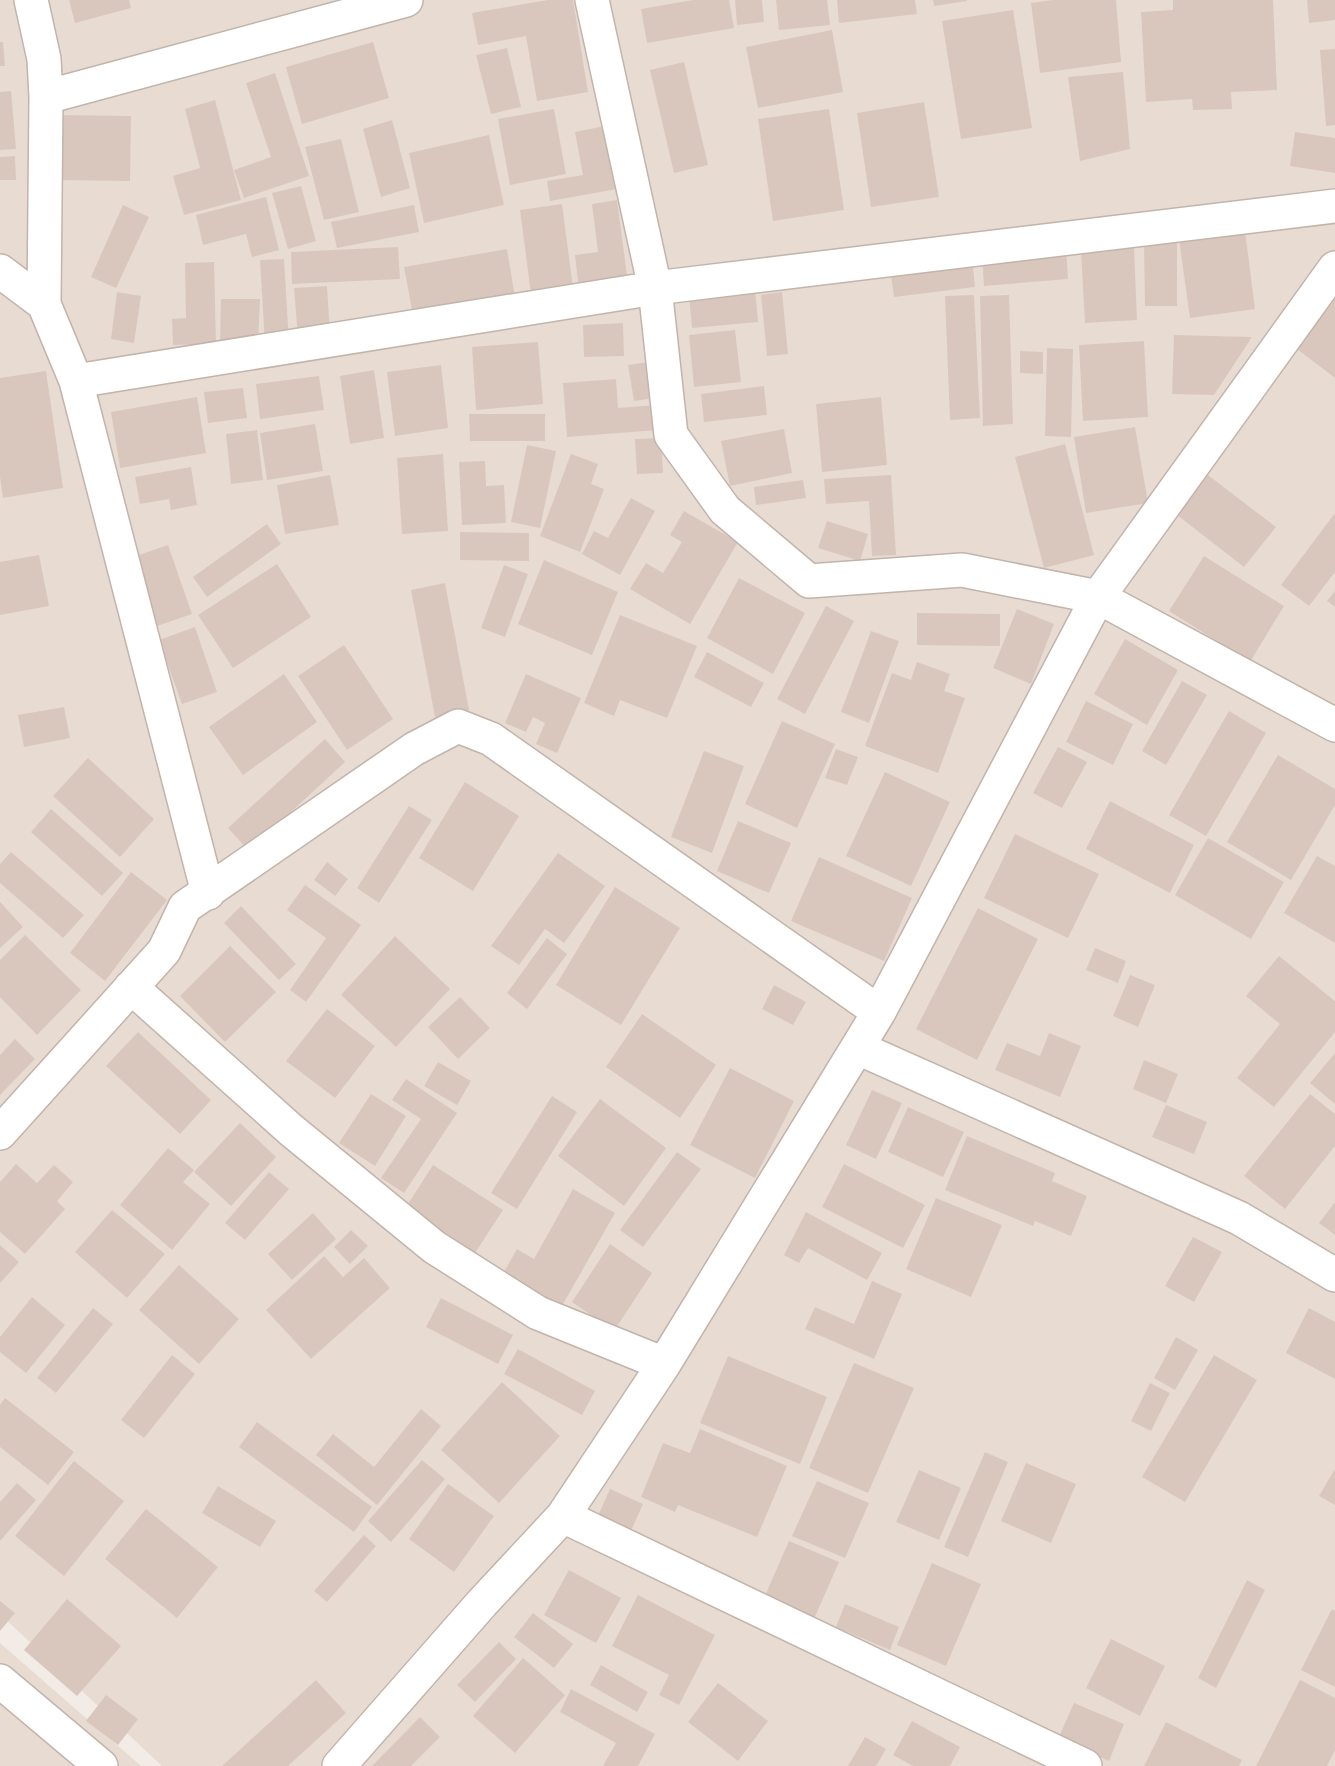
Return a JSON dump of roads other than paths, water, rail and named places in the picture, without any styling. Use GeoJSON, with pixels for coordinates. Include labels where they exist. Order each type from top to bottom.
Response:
{"type":"FeatureCollection","features":[{"type":"Feature","properties":{"kind":"street"},"geometry":{"type":"LineString","coordinates":[[31,0],[44,59],[46,97],[44,304],[76,381],[208,892]]}},
{"type":"Feature","properties":{"kind":"street"},"geometry":{"type":"LineString","coordinates":[[46,97],[406,0]]}},
{"type":"Feature","properties":{"kind":"street"},"geometry":{"type":"LineString","coordinates":[[592,0],[655,288],[671,435],[725,510],[809,581],[962,570],[1098,597],[1335,725]]}},
{"type":"Feature","properties":{"kind":"street"},"geometry":{"type":"LineString","coordinates":[[76,381],[655,288],[1335,206]]}},
{"type":"Feature","properties":{"kind":"street"},"geometry":{"type":"LineString","coordinates":[[339,1766],[475,1611],[563,1516],[664,1364],[879,1012],[1098,597],[1335,268]]}},
{"type":"Feature","properties":{"kind":"street"},"geometry":{"type":"LineString","coordinates":[[0,271],[44,304]]}},
{"type":"Feature","properties":{"kind":"street"},"geometry":{"type":"LineString","coordinates":[[0,1133],[164,951],[185,907],[414,749],[458,726],[491,739],[879,1012]]}},
{"type":"Feature","properties":{"kind":"street"},"geometry":{"type":"LineString","coordinates":[[131,987],[291,1131],[434,1247],[538,1313],[664,1364]]}},
{"type":"Feature","properties":{"kind":"street"},"geometry":{"type":"LineString","coordinates":[[858,1048],[1239,1218],[1335,1275]]}},
{"type":"Feature","properties":{"kind":"street"},"geometry":{"type":"LineString","coordinates":[[563,1516],[1085,1766]]}},
{"type":"Feature","properties":{"kind":"street"},"geometry":{"type":"LineString","coordinates":[[0,1681],[101,1766]]}}]}
